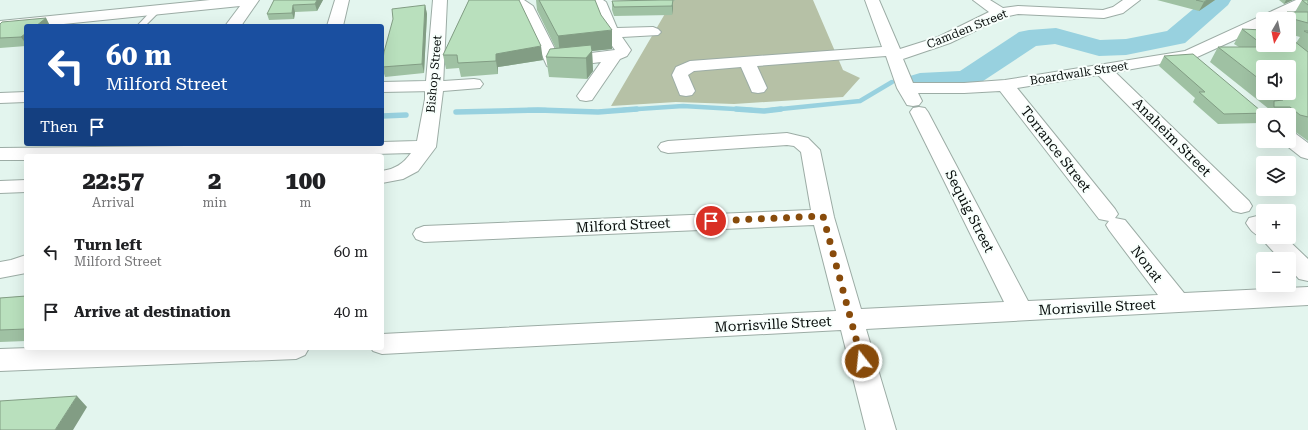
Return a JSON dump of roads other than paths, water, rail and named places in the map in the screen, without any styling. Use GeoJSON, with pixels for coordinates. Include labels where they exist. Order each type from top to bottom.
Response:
{"type":"FeatureCollection","features":[{"type":"Feature","properties":{"kind":"street"},"geometry":{"type":"LineString","coordinates":[[34,24],[67,22],[157,10],[251,0]]}},
{"type":"Feature","properties":{"kind":"street"},"geometry":{"type":"LineString","coordinates":[[235,24],[251,0]]}},
{"type":"Feature","properties":{"kind":"street"},"geometry":{"type":"LineString","coordinates":[[335,24],[342,0]]}},
{"type":"Feature","properties":{"kind":"street","name":"Bishop Street"},"geometry":{"type":"LineString","coordinates":[[426,147],[434,99],[440,0]]}},
{"type":"Feature","properties":{"kind":"street"},"geometry":{"type":"LineString","coordinates":[[872,0],[894,53],[906,88]]}},
{"type":"Feature","properties":{"kind":"street"},"geometry":{"type":"LineString","coordinates":[[980,0],[1000,13]]}},
{"type":"Feature","properties":{"kind":"street","name":"Camden Street"},"geometry":{"type":"LineString","coordinates":[[686,91],[680,75],[682,71],[690,66],[894,53],[944,40],[1000,13],[1018,10],[1104,14],[1118,10],[1133,0]]}},
{"type":"Feature","properties":{"kind":"street","name":"Boardwalk Street"},"geometry":{"type":"LineString","coordinates":[[1284,12],[1307,0]]}},
{"type":"Feature","properties":{"kind":"street"},"geometry":{"type":"LineString","coordinates":[[526,3],[553,63],[614,56],[621,53],[623,50],[612,33],[603,3]]}},
{"type":"Feature","properties":{"kind":"street"},"geometry":{"type":"LineString","coordinates":[[67,22],[87,5]]}},
{"type":"Feature","properties":{"kind":"street"},"geometry":{"type":"LineString","coordinates":[[0,26],[24,25]]}},
{"type":"Feature","properties":{"kind":"street","name":"Boardwalk Street"},"geometry":{"type":"LineString","coordinates":[[906,88],[964,88],[1005,85],[1102,69],[1194,60],[1256,27]]}},
{"type":"Feature","properties":{"kind":"street"},"geometry":{"type":"LineString","coordinates":[[612,33],[653,32]]}},
{"type":"Feature","properties":{"kind":"street"},"geometry":{"type":"LineString","coordinates":[[586,96],[614,56]]}},
{"type":"Feature","properties":{"kind":"street"},"geometry":{"type":"LineString","coordinates":[[747,63],[758,88]]}},
{"type":"Feature","properties":{"kind":"street","name":"Anaheim Street"},"geometry":{"type":"LineString","coordinates":[[1102,69],[1241,206]]}},
{"type":"Feature","properties":{"kind":"street"},"geometry":{"type":"LineString","coordinates":[[384,87],[474,84]]}},
{"type":"Feature","properties":{"kind":"street","name":"Torrance Street"},"geometry":{"type":"LineString","coordinates":[[1005,85],[1112,219]]}},
{"type":"Feature","properties":{"kind":"street","name":"Sequig Street"},"geometry":{"type":"LineString","coordinates":[[906,88],[1021,311]]}},
{"type":"Feature","properties":{"kind":"street"},"geometry":{"type":"LineString","coordinates":[[0,98],[24,98]]}},
{"type":"Feature","properties":{"kind":"street"},"geometry":{"type":"LineString","coordinates":[[668,147],[787,140],[801,142],[810,150],[823,216],[881,430]]}},
{"type":"Feature","properties":{"kind":"street"},"geometry":{"type":"LineString","coordinates":[[1296,144],[1308,154]]}},
{"type":"Feature","properties":{"kind":"street"},"geometry":{"type":"LineString","coordinates":[[0,154],[227,152],[426,147]]}},
{"type":"Feature","properties":{"kind":"street"},"geometry":{"type":"LineString","coordinates":[[384,181],[411,167],[426,147]]}},
{"type":"Feature","properties":{"kind":"street"},"geometry":{"type":"LineString","coordinates":[[0,203],[14,186]]}},
{"type":"Feature","properties":{"kind":"street","name":"Milford Street"},"geometry":{"type":"LineString","coordinates":[[424,234],[823,216]]}},
{"type":"Feature","properties":{"kind":"street","name":"Nonat"},"geometry":{"type":"LineString","coordinates":[[1112,219],[1177,302]]}},
{"type":"Feature","properties":{"kind":"street"},"geometry":{"type":"LineString","coordinates":[[1279,244],[1308,273]]}},
{"type":"Feature","properties":{"kind":"street"},"geometry":{"type":"LineString","coordinates":[[0,270],[15,268],[24,264]]}},
{"type":"Feature","properties":{"kind":"street","name":"Morrisville Street"},"geometry":{"type":"LineString","coordinates":[[384,344],[1308,296]]}},
{"type":"Feature","properties":{"kind":"street"},"geometry":{"type":"LineString","coordinates":[[0,360],[223,350]]}},
{"type":"Feature","properties":{"kind":"lane"},"geometry":{"type":"LineString","coordinates":[[143,24],[157,10]]}},
{"type":"Feature","properties":{"kind":"waterway"},"geometry":{"type":"LineString","coordinates":[[920,82],[967,79],[1029,38],[1056,36],[1099,48],[1126,47],[1176,37],[1219,0]]}},
{"type":"Feature","properties":{"kind":"waterway"},"geometry":{"type":"LineString","coordinates":[[771,110],[860,101],[892,82]]}},
{"type":"Feature","properties":{"kind":"waterway"},"geometry":{"type":"LineString","coordinates":[[630,110],[683,106],[741,109]]}},
{"type":"Feature","properties":{"kind":"waterway"},"geometry":{"type":"LineString","coordinates":[[630,110],[637,109]]}},
{"type":"Feature","properties":{"kind":"waterway"},"geometry":{"type":"LineString","coordinates":[[736,109],[741,109]]}},
{"type":"Feature","properties":{"kind":"waterway"},"geometry":{"type":"LineString","coordinates":[[741,109],[752,110]]}},
{"type":"Feature","properties":{"kind":"waterway"},"geometry":{"type":"LineString","coordinates":[[741,109],[764,111],[781,109]]}},
{"type":"Feature","properties":{"kind":"waterway"},"geometry":{"type":"LineString","coordinates":[[528,110],[538,110]]}},
{"type":"Feature","properties":{"kind":"waterway"},"geometry":{"type":"LineString","coordinates":[[456,112],[538,110]]}},
{"type":"Feature","properties":{"kind":"waterway"},"geometry":{"type":"LineString","coordinates":[[538,110],[546,110]]}},
{"type":"Feature","properties":{"kind":"waterway"},"geometry":{"type":"LineString","coordinates":[[538,110],[598,112],[630,110]]}},
{"type":"Feature","properties":{"kind":"waterway"},"geometry":{"type":"LineString","coordinates":[[623,110],[630,110]]}},
{"type":"Feature","properties":{"kind":"waterway"},"geometry":{"type":"LineString","coordinates":[[384,116],[406,115]]}}]}
